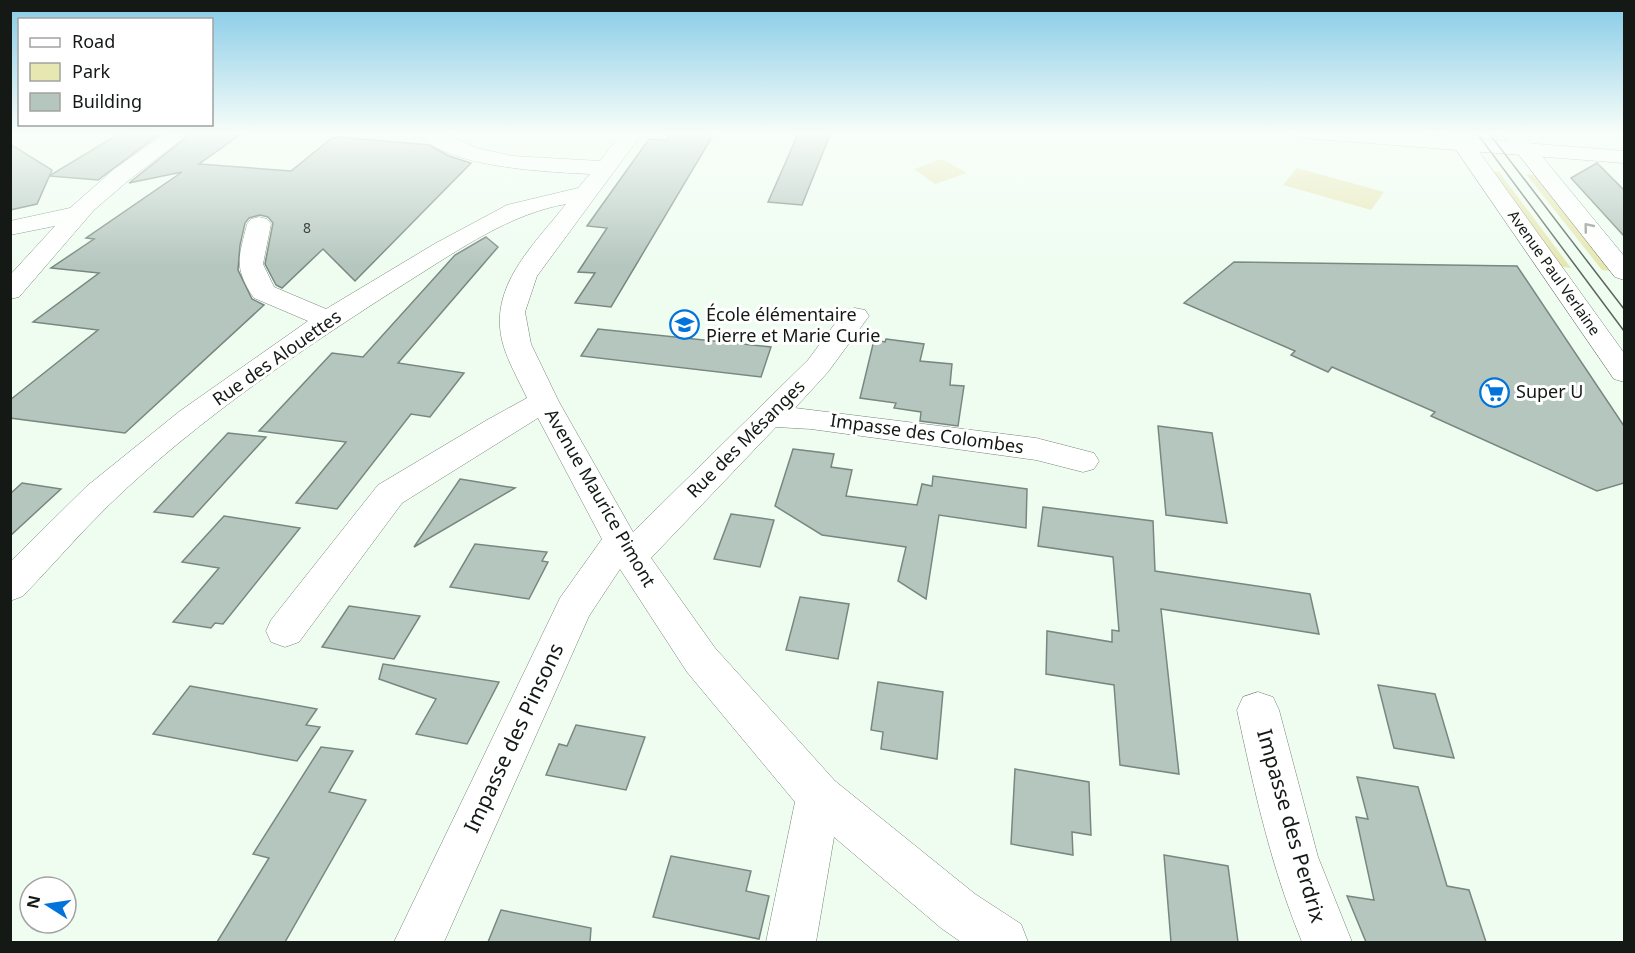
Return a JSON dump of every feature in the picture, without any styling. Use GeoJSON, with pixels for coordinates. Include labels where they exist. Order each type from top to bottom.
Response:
{"type":"FeatureCollection","features":[{"type":"Feature","properties":{"kind":"street"},"geometry":{"type":"LineString","coordinates":[[10,291],[77,214],[120,176]]}},
{"type":"Feature","properties":{"kind":"street"},"geometry":{"type":"LineString","coordinates":[[575,176],[595,181]]}},
{"type":"Feature","properties":{"kind":"street","name":"Avenue Maurice Pimont"},"geometry":{"type":"LineString","coordinates":[[599,176],[524,275],[512,312],[517,344],[544,402],[625,548],[701,660],[819,796],[958,911],[1003,942]]}},
{"type":"Feature","properties":{"kind":"street","name":"Avenue Paul Verlaine"},"geometry":{"type":"LineString","coordinates":[[1485,176],[1624,373]]}},
{"type":"Feature","properties":{"kind":"street"},"geometry":{"type":"LineString","coordinates":[[1547,176],[1624,272]]}},
{"type":"Feature","properties":{"kind":"street","name":"Rue des Alouettes"},"geometry":{"type":"LineString","coordinates":[[10,586],[99,495],[191,418],[328,320],[445,248],[515,210],[556,199],[595,181]]}},
{"type":"Feature","properties":{"kind":"street"},"geometry":{"type":"LineString","coordinates":[[10,228],[77,214]]}},
{"type":"Feature","properties":{"kind":"street"},"geometry":{"type":"LineString","coordinates":[[259,224],[250,264],[263,292],[328,320]]}},
{"type":"Feature","properties":{"kind":"street","name":"Rue des Mésanges"},"geometry":{"type":"LineString","coordinates":[[625,548],[770,416],[818,366],[855,316]]}},
{"type":"Feature","properties":{"kind":"street"},"geometry":{"type":"LineString","coordinates":[[285,631],[390,494],[498,427],[544,402]]}},
{"type":"Feature","properties":{"kind":"street","name":"Impasse des Colombes"},"geometry":{"type":"LineString","coordinates":[[770,416],[811,419],[1036,449],[1083,461]]}},
{"type":"Feature","properties":{"kind":"street","name":"Impasse des Pinsons"},"geometry":{"type":"LineString","coordinates":[[419,942],[573,609],[625,548]]}},
{"type":"Feature","properties":{"kind":"street","name":"Impasse des Perdrix"},"geometry":{"type":"LineString","coordinates":[[1258,710],[1278,796],[1303,883],[1310,905],[1327,942]]}},
{"type":"Feature","properties":{"kind":"street"},"geometry":{"type":"LineString","coordinates":[[791,942],[819,796]]}},
{"type":"Feature","properties":{"kind":"green space"},"geometry":{"type":"Polygon","coordinates":[[[924,176],[957,176],[935,184],[924,176]]]}},
{"type":"Feature","properties":{"kind":"green space"},"geometry":{"type":"Polygon","coordinates":[[[1290,176],[1328,176],[1384,192],[1371,210],[1283,185],[1290,176]]]}},
{"type":"Feature","properties":{"kind":"green space"},"geometry":{"type":"Polygon","coordinates":[[[1491,176],[1502,176],[1571,268],[1556,266],[1491,176]]]}},
{"type":"Feature","properties":{"kind":"green space"},"geometry":{"type":"Polygon","coordinates":[[[1528,176],[1540,176],[1616,272],[1602,270],[1528,176]]]}},
{"type":"Feature","properties":{"kind":"building"},"geometry":{"type":"Polygon","coordinates":[[[10,176],[49,176],[37,204],[10,210],[10,176]]]}},
{"type":"Feature","properties":{"kind":"building"},"geometry":{"type":"Polygon","coordinates":[[[55,176],[103,176],[98,180],[55,176]]]}},
{"type":"Feature","properties":{"kind":"building"},"geometry":{"type":"Polygon","coordinates":[[[137,176],[160,176],[129,183],[137,176]]]}},
{"type":"Feature","properties":{"kind":"building"},"geometry":{"type":"Polygon","coordinates":[[[175,176],[458,176],[355,281],[323,249],[282,288],[276,285],[265,264],[273,223],[268,217],[260,215],[249,218],[245,223],[240,245],[238,270],[252,299],[264,305],[125,433],[10,418],[10,400],[98,330],[33,322],[99,273],[51,268],[94,239],[86,238],[175,176]]]}},
{"type":"Feature","properties":{"kind":"building"},"geometry":{"type":"Polygon","coordinates":[[[622,176],[689,176],[611,307],[575,303],[595,273],[578,272],[607,228],[587,226],[622,176]]]}},
{"type":"Feature","properties":{"kind":"building"},"geometry":{"type":"Polygon","coordinates":[[[779,176],[813,176],[802,205],[768,202],[779,176]]]}},
{"type":"Feature","properties":{"kind":"building"},"geometry":{"type":"Polygon","coordinates":[[[1610,176],[1624,190],[1624,236],[1571,178],[1610,176]]]}},
{"type":"Feature","properties":{"kind":"building"},"geometry":{"type":"Polygon","coordinates":[[[486,237],[498,247],[398,363],[464,373],[430,417],[411,414],[337,509],[296,503],[346,442],[259,431],[332,353],[363,357],[455,255],[486,237]]]}},
{"type":"Feature","properties":{"kind":"building","name":"Super U"},"geometry":{"type":"Polygon","coordinates":[[[1234,262],[1517,266],[1624,426],[1624,483],[1597,491],[1431,416],[1435,412],[1332,367],[1328,372],[1291,355],[1295,351],[1184,303],[1234,262]]]}},
{"type":"Feature","properties":{"kind":"building"},"geometry":{"type":"Polygon","coordinates":[[[598,329],[771,347],[761,377],[581,356],[598,329]]]}},
{"type":"Feature","properties":{"kind":"building"},"geometry":{"type":"Polygon","coordinates":[[[886,339],[924,344],[920,361],[952,364],[950,385],[964,386],[958,426],[920,421],[921,412],[894,408],[896,403],[860,398],[874,340],[885,342],[886,339]]]}},
{"type":"Feature","properties":{"kind":"building"},"geometry":{"type":"Polygon","coordinates":[[[1158,426],[1212,433],[1227,523],[1166,515],[1158,426]]]}},
{"type":"Feature","properties":{"kind":"building"},"geometry":{"type":"Polygon","coordinates":[[[228,433],[266,437],[193,517],[154,512],[228,433]]]}},
{"type":"Feature","properties":{"kind":"building"},"geometry":{"type":"Polygon","coordinates":[[[793,449],[834,454],[831,467],[852,470],[846,496],[917,505],[922,484],[932,486],[933,476],[1027,489],[1026,528],[939,515],[926,599],[898,581],[906,547],[822,535],[775,506],[793,449]]]}},
{"type":"Feature","properties":{"kind":"building"},"geometry":{"type":"Polygon","coordinates":[[[460,479],[515,488],[414,547],[460,479]]]}},
{"type":"Feature","properties":{"kind":"building"},"geometry":{"type":"Polygon","coordinates":[[[22,483],[61,489],[10,536],[10,494],[22,483]]]}},
{"type":"Feature","properties":{"kind":"building"},"geometry":{"type":"Polygon","coordinates":[[[1043,507],[1153,521],[1155,571],[1310,594],[1319,634],[1161,609],[1179,774],[1120,765],[1114,685],[1046,674],[1047,631],[1112,642],[1112,630],[1119,631],[1113,557],[1038,546],[1043,507]]]}},
{"type":"Feature","properties":{"kind":"building"},"geometry":{"type":"Polygon","coordinates":[[[731,514],[774,520],[760,567],[714,559],[731,514]]]}},
{"type":"Feature","properties":{"kind":"building"},"geometry":{"type":"Polygon","coordinates":[[[224,516],[300,528],[223,624],[215,623],[211,628],[173,622],[219,568],[182,562],[224,516]]]}},
{"type":"Feature","properties":{"kind":"building"},"geometry":{"type":"Polygon","coordinates":[[[475,544],[547,552],[542,561],[548,562],[529,599],[450,587],[475,544]]]}},
{"type":"Feature","properties":{"kind":"building"},"geometry":{"type":"Polygon","coordinates":[[[800,597],[849,604],[838,659],[786,650],[800,597]]]}},
{"type":"Feature","properties":{"kind":"building"},"geometry":{"type":"Polygon","coordinates":[[[349,606],[420,616],[394,659],[322,647],[349,606]]]}},
{"type":"Feature","properties":{"kind":"building"},"geometry":{"type":"Polygon","coordinates":[[[383,664],[499,682],[467,744],[416,734],[436,699],[379,679],[383,664]]]}},
{"type":"Feature","properties":{"kind":"building"},"geometry":{"type":"Polygon","coordinates":[[[878,682],[943,692],[937,759],[881,749],[883,732],[871,730],[878,682]]]}},
{"type":"Feature","properties":{"kind":"building"},"geometry":{"type":"Polygon","coordinates":[[[1378,685],[1435,694],[1454,758],[1394,748],[1378,685]]]}},
{"type":"Feature","properties":{"kind":"building"},"geometry":{"type":"Polygon","coordinates":[[[190,686],[317,709],[306,725],[320,727],[297,761],[153,734],[190,686]]]}},
{"type":"Feature","properties":{"kind":"building"},"geometry":{"type":"Polygon","coordinates":[[[576,725],[645,737],[626,790],[546,775],[559,744],[567,746],[576,725]]]}},
{"type":"Feature","properties":{"kind":"building"},"geometry":{"type":"Polygon","coordinates":[[[321,747],[353,751],[329,792],[366,800],[285,942],[217,942],[269,858],[253,854],[321,747]]]}},
{"type":"Feature","properties":{"kind":"building"},"geometry":{"type":"Polygon","coordinates":[[[1015,769],[1089,782],[1091,835],[1072,832],[1073,855],[1011,844],[1015,769]]]}},
{"type":"Feature","properties":{"kind":"building"},"geometry":{"type":"Polygon","coordinates":[[[1357,777],[1418,787],[1447,886],[1469,890],[1486,942],[1366,942],[1347,896],[1374,900],[1356,817],[1368,819],[1357,777]]]}},
{"type":"Feature","properties":{"kind":"building"},"geometry":{"type":"Polygon","coordinates":[[[1164,855],[1228,866],[1238,942],[1171,942],[1164,855]]]}},
{"type":"Feature","properties":{"kind":"building"},"geometry":{"type":"Polygon","coordinates":[[[671,856],[751,871],[746,891],[769,896],[759,939],[653,917],[671,856]]]}},
{"type":"Feature","properties":{"kind":"building"},"geometry":{"type":"Polygon","coordinates":[[[501,910],[591,928],[590,942],[488,942],[501,910]]]}},
{"type":"Feature","properties":{"kind":"tram line"},"geometry":{"type":"LineString","coordinates":[[1509,176],[1624,331]]}},
{"type":"Feature","properties":{"kind":"tram line"},"geometry":{"type":"LineString","coordinates":[[1522,176],[1624,309]]}},
{"type":"Feature","properties":{"kind":"place","name":"École élémentaire Pierre et Marie Curie"},"geometry":{"type":"Point","coordinates":[685,325]}},
{"type":"Feature","properties":{"kind":"place","name":"Super U"},"geometry":{"type":"Point","coordinates":[1495,392]}}]}
